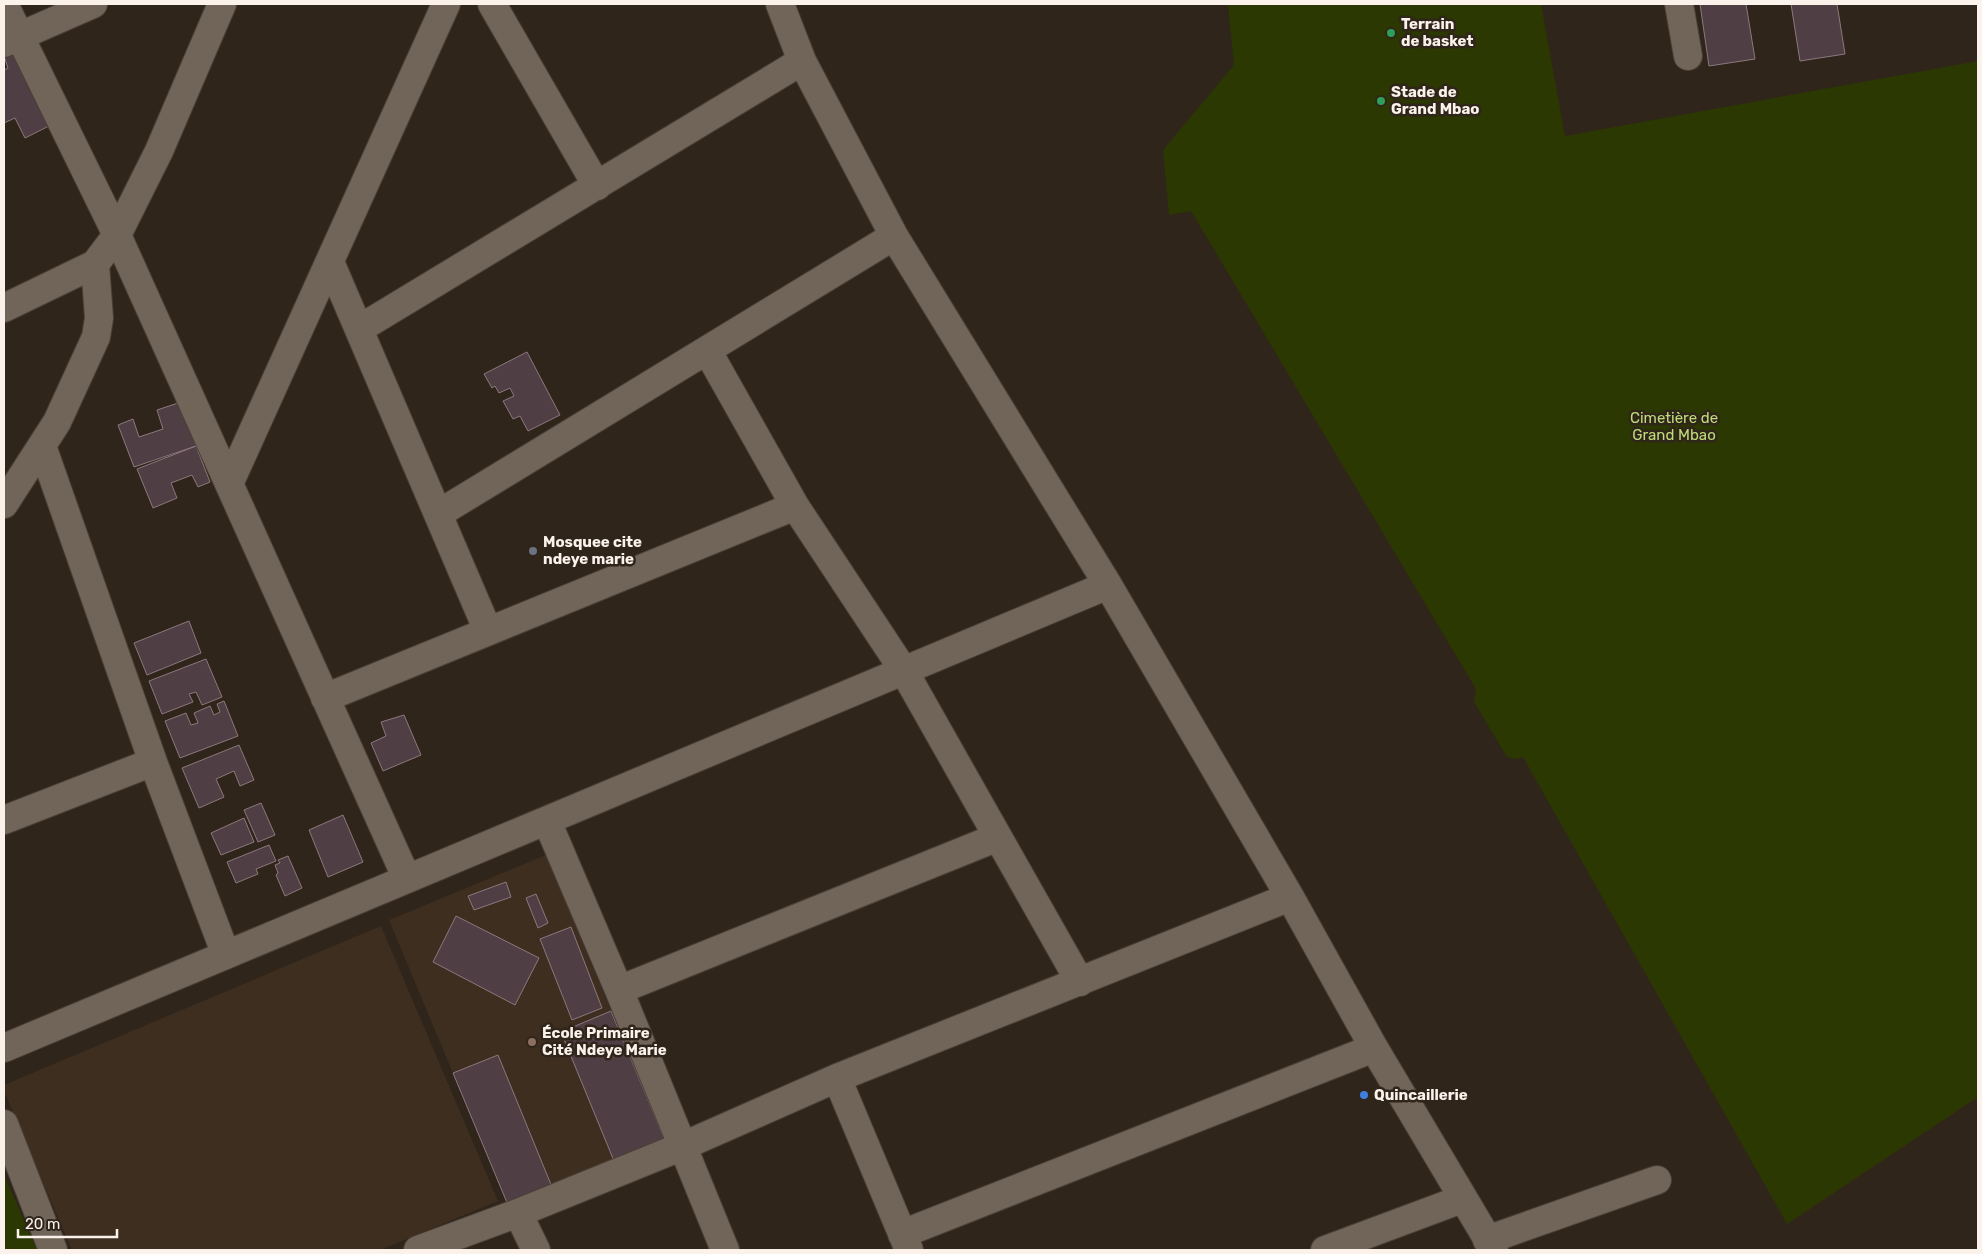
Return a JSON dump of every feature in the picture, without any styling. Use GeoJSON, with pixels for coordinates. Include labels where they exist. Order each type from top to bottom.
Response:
{"type":"FeatureCollection","features":[{"type":"Feature","properties":{"kind":"street"},"geometry":{"type":"LineString","coordinates":[[4,4],[12,40],[117,235],[407,879]]}},
{"type":"Feature","properties":{"kind":"street"},"geometry":{"type":"LineString","coordinates":[[12,40],[93,4]]}},
{"type":"Feature","properties":{"kind":"street"},"geometry":{"type":"LineString","coordinates":[[4,308],[95,264],[117,235],[159,151],[222,4]]}},
{"type":"Feature","properties":{"kind":"street"},"geometry":{"type":"LineString","coordinates":[[229,484],[446,4]]}},
{"type":"Feature","properties":{"kind":"street"},"geometry":{"type":"LineString","coordinates":[[492,4],[597,186]]}},
{"type":"Feature","properties":{"kind":"street"},"geometry":{"type":"LineString","coordinates":[[780,4],[802,61],[894,236],[1108,585],[1290,897],[1374,1048],[1491,1245],[1657,1180]]}},
{"type":"Feature","properties":{"kind":"street"},"geometry":{"type":"LineString","coordinates":[[1679,4],[1688,56]]}},
{"type":"Feature","properties":{"kind":"street"},"geometry":{"type":"LineString","coordinates":[[359,329],[802,61]]}},
{"type":"Feature","properties":{"kind":"street"},"geometry":{"type":"LineString","coordinates":[[438,514],[894,236]]}},
{"type":"Feature","properties":{"kind":"street"},"geometry":{"type":"LineString","coordinates":[[330,262],[488,631]]}},
{"type":"Feature","properties":{"kind":"street"},"geometry":{"type":"LineString","coordinates":[[4,504],[57,422],[96,337],[100,318],[95,264]]}},
{"type":"Feature","properties":{"kind":"street"},"geometry":{"type":"LineString","coordinates":[[708,350],[795,506],[904,671],[1080,982]]}},
{"type":"Feature","properties":{"kind":"street"},"geometry":{"type":"LineString","coordinates":[[42,446],[153,762],[226,955]]}},
{"type":"Feature","properties":{"kind":"street"},"geometry":{"type":"LineString","coordinates":[[325,698],[795,506]]}},
{"type":"Feature","properties":{"kind":"street"},"geometry":{"type":"LineString","coordinates":[[4,1048],[1108,585]]}},
{"type":"Feature","properties":{"kind":"street"},"geometry":{"type":"LineString","coordinates":[[4,820],[153,762]]}},
{"type":"Feature","properties":{"kind":"street"},"geometry":{"type":"LineString","coordinates":[[547,821],[619,990],[725,1250]]}},
{"type":"Feature","properties":{"kind":"street"},"geometry":{"type":"LineString","coordinates":[[619,990],[998,837]]}},
{"type":"Feature","properties":{"kind":"street"},"geometry":{"type":"LineString","coordinates":[[418,1250],[518,1213],[683,1146],[837,1078],[1290,897]]}},
{"type":"Feature","properties":{"kind":"street"},"geometry":{"type":"LineString","coordinates":[[837,1078],[905,1242],[1374,1048]]}},
{"type":"Feature","properties":{"kind":"street"},"geometry":{"type":"LineString","coordinates":[[4,1124],[53,1250]]}},
{"type":"Feature","properties":{"kind":"street"},"geometry":{"type":"LineString","coordinates":[[1325,1250],[1462,1199]]}},
{"type":"Feature","properties":{"kind":"street"},"geometry":{"type":"LineString","coordinates":[[518,1213],[536,1250]]}},
{"type":"Feature","properties":{"kind":"shaded area","name":"École Primaire Cité Ndeye Marie"},"geometry":{"type":"Polygon","coordinates":[[[546,855],[665,1141],[508,1205],[389,920],[546,855]]]}},
{"type":"Feature","properties":{"kind":"shaded area"},"geometry":{"type":"Polygon","coordinates":[[[381,926],[498,1201],[380,1250],[72,1250],[4,1091],[4,1085],[381,926]]]}},
{"type":"Feature","properties":{"kind":"green space","name":"Cimetière de Grand Mbao"},"geometry":{"type":"Polygon","coordinates":[[[1228,4],[1541,4],[1565,136],[1978,61],[1978,1097],[1787,1224],[1523,757],[1516,759],[1507,757],[1474,702],[1476,689],[1191,211],[1169,215],[1163,150],[1234,65],[1228,4]]]}},
{"type":"Feature","properties":{"kind":"green space"},"geometry":{"type":"Polygon","coordinates":[[[4,1175],[37,1250],[4,1250],[4,1175]]]}},
{"type":"Feature","properties":{"kind":"building"},"geometry":{"type":"Polygon","coordinates":[[[1700,4],[1746,4],[1755,59],[1709,66],[1700,4]]]}},
{"type":"Feature","properties":{"kind":"building"},"geometry":{"type":"Polygon","coordinates":[[[1791,4],[1837,4],[1845,54],[1800,61],[1791,4]]]}},
{"type":"Feature","properties":{"kind":"building"},"geometry":{"type":"Polygon","coordinates":[[[13,52],[51,125],[25,138],[15,118],[4,123],[4,70],[8,68],[4,56],[13,52]]]}},
{"type":"Feature","properties":{"kind":"building"},"geometry":{"type":"Polygon","coordinates":[[[527,352],[560,415],[528,431],[520,416],[513,419],[503,401],[514,396],[510,388],[499,393],[495,386],[492,388],[484,374],[527,352]]]}},
{"type":"Feature","properties":{"kind":"building"},"geometry":{"type":"Polygon","coordinates":[[[181,402],[196,446],[134,467],[118,425],[133,419],[139,437],[163,429],[157,410],[181,402]]]}},
{"type":"Feature","properties":{"kind":"building"},"geometry":{"type":"Polygon","coordinates":[[[196,446],[210,482],[198,487],[192,475],[171,483],[177,498],[153,508],[137,469],[196,446]]]}},
{"type":"Feature","properties":{"kind":"building"},"geometry":{"type":"Polygon","coordinates":[[[189,621],[201,653],[147,675],[134,643],[189,621]]]}},
{"type":"Feature","properties":{"kind":"building"},"geometry":{"type":"Polygon","coordinates":[[[206,659],[222,697],[202,705],[196,692],[189,694],[193,702],[162,714],[149,681],[206,659]]]}},
{"type":"Feature","properties":{"kind":"building"},"geometry":{"type":"Polygon","coordinates":[[[224,701],[238,736],[180,758],[165,721],[186,713],[191,725],[198,723],[194,713],[210,706],[214,715],[220,712],[217,704],[224,701]]]}},
{"type":"Feature","properties":{"kind":"building"},"geometry":{"type":"Polygon","coordinates":[[[404,715],[421,755],[383,771],[371,743],[386,736],[381,722],[404,715]]]}},
{"type":"Feature","properties":{"kind":"building"},"geometry":{"type":"Polygon","coordinates":[[[239,745],[254,780],[240,786],[234,771],[216,779],[224,797],[199,808],[182,768],[239,745]]]}},
{"type":"Feature","properties":{"kind":"building"},"geometry":{"type":"Polygon","coordinates":[[[261,803],[275,835],[258,842],[244,810],[261,803]]]}},
{"type":"Feature","properties":{"kind":"building"},"geometry":{"type":"Polygon","coordinates":[[[343,815],[363,862],[328,877],[309,830],[343,815]]]}},
{"type":"Feature","properties":{"kind":"building"},"geometry":{"type":"Polygon","coordinates":[[[244,818],[254,842],[221,855],[211,833],[244,818]]]}},
{"type":"Feature","properties":{"kind":"building"},"geometry":{"type":"Polygon","coordinates":[[[269,845],[276,861],[256,869],[258,874],[236,883],[227,862],[269,845]]]}},
{"type":"Feature","properties":{"kind":"building"},"geometry":{"type":"Polygon","coordinates":[[[288,856],[302,888],[285,896],[276,875],[278,873],[275,865],[280,863],[278,860],[288,856]]]}},
{"type":"Feature","properties":{"kind":"building"},"geometry":{"type":"Polygon","coordinates":[[[506,882],[511,897],[474,910],[468,896],[506,882]]]}},
{"type":"Feature","properties":{"kind":"building"},"geometry":{"type":"Polygon","coordinates":[[[536,894],[548,923],[538,928],[526,898],[536,894]]]}},
{"type":"Feature","properties":{"kind":"building"},"geometry":{"type":"Polygon","coordinates":[[[456,916],[539,958],[515,1005],[433,962],[456,916]]]}},
{"type":"Feature","properties":{"kind":"building"},"geometry":{"type":"Polygon","coordinates":[[[571,927],[602,1008],[572,1020],[540,939],[571,927]]]}},
{"type":"Feature","properties":{"kind":"building"},"geometry":{"type":"Polygon","coordinates":[[[611,1011],[665,1141],[614,1161],[561,1032],[611,1011]]]}},
{"type":"Feature","properties":{"kind":"building"},"geometry":{"type":"Polygon","coordinates":[[[498,1055],[552,1187],[508,1205],[453,1073],[498,1055]]]}},
{"type":"Feature","properties":{"kind":"place","name":"Terrain de basket"},"geometry":{"type":"Point","coordinates":[1391,33]}},
{"type":"Feature","properties":{"kind":"place","name":"Stade de Grand Mbao"},"geometry":{"type":"Point","coordinates":[1381,101]}},
{"type":"Feature","properties":{"kind":"place","name":"Mosquee cite ndeye marie"},"geometry":{"type":"Point","coordinates":[533,551]}},
{"type":"Feature","properties":{"kind":"place","name":"École Primaire Cité Ndeye Marie"},"geometry":{"type":"Point","coordinates":[532,1042]}},
{"type":"Feature","properties":{"kind":"place","name":"Quincaillerie"},"geometry":{"type":"Point","coordinates":[1364,1095]}}]}
